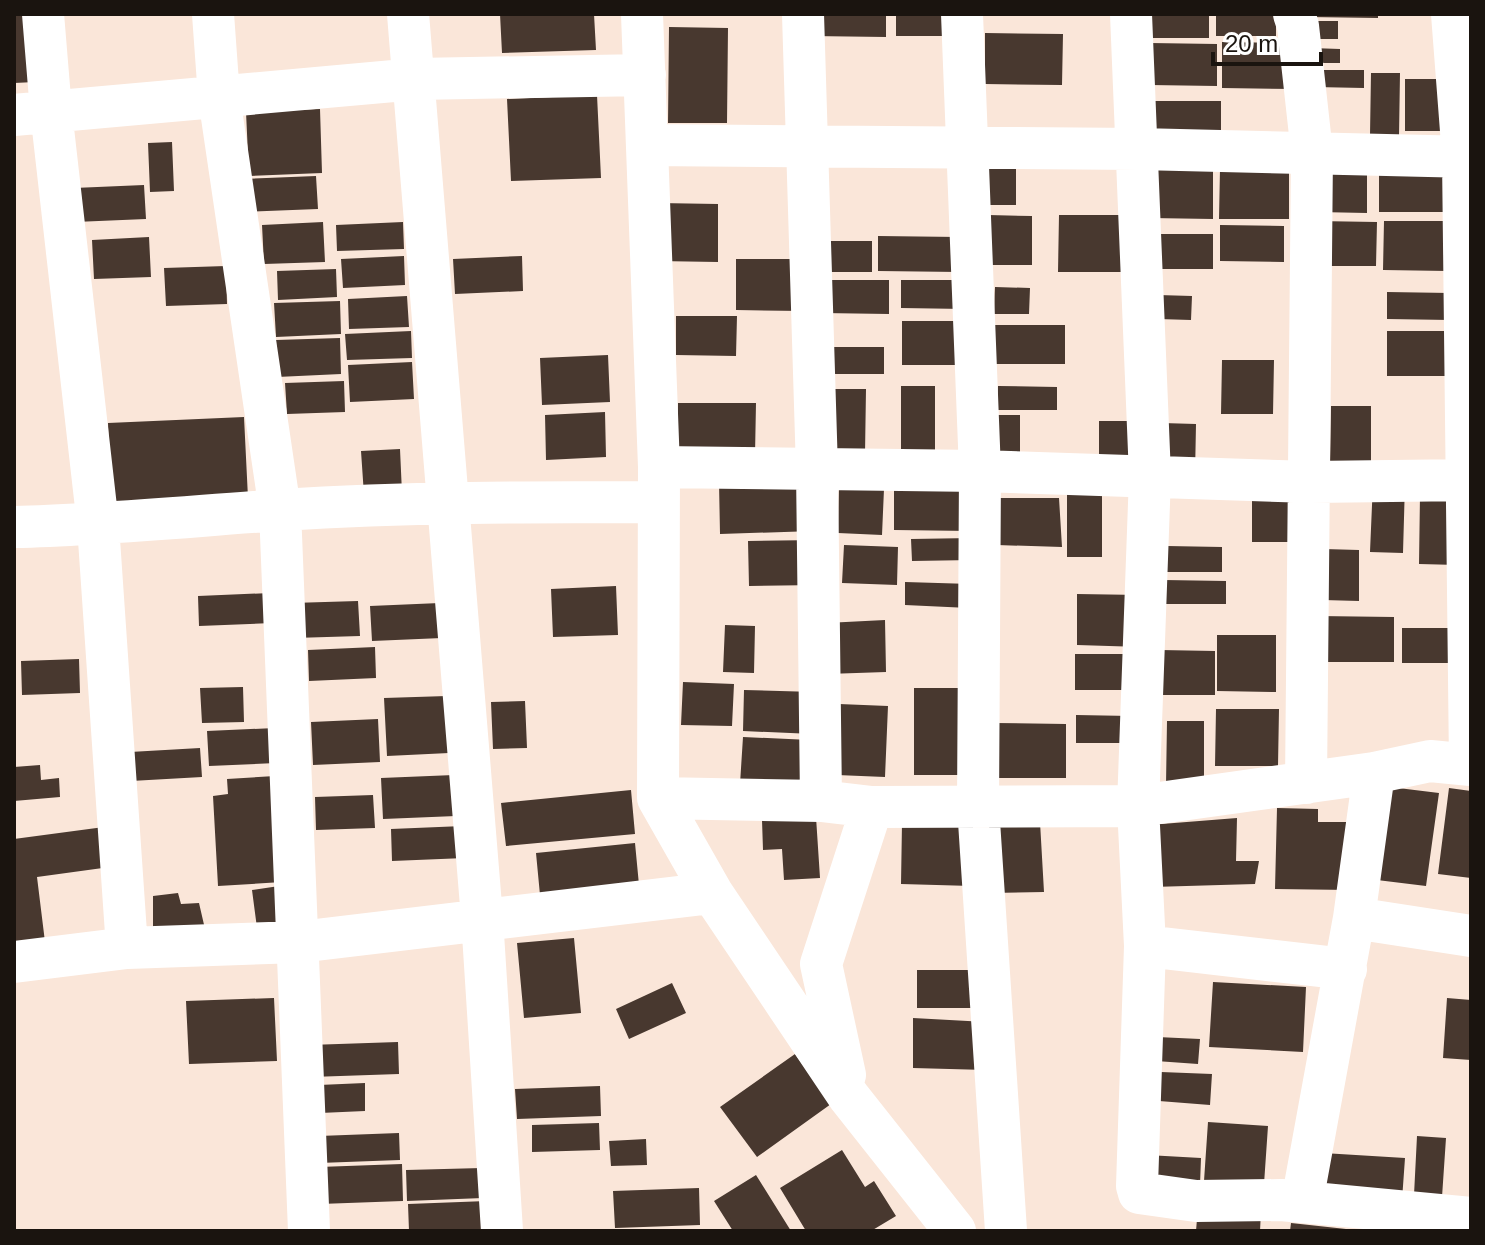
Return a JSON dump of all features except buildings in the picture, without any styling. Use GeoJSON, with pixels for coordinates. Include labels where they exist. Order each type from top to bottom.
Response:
{"type":"FeatureCollection","features":[{"type":"Feature","properties":{"kind":"street"},"geometry":{"type":"LineString","coordinates":[[43,14],[32,113],[98,525],[127,948]]}},
{"type":"Feature","properties":{"kind":"street"},"geometry":{"type":"LineString","coordinates":[[213,14],[219,97],[280,510],[309,1231]]}},
{"type":"Feature","properties":{"kind":"street"},"geometry":{"type":"LineString","coordinates":[[408,14],[416,79],[482,918],[502,1231]]}},
{"type":"Feature","properties":{"kind":"street"},"geometry":{"type":"LineString","coordinates":[[642,14],[658,485],[658,798],[712,893],[849,1097],[955,1231]]}},
{"type":"Feature","properties":{"kind":"street"},"geometry":{"type":"LineString","coordinates":[[803,14],[817,470],[821,801]]}},
{"type":"Feature","properties":{"kind":"street"},"geometry":{"type":"LineString","coordinates":[[962,14],[980,471],[978,806],[1006,1231]]}},
{"type":"Feature","properties":{"kind":"street"},"geometry":{"type":"LineString","coordinates":[[1131,14],[1139,149],[1150,476],[1138,806],[1145,946],[1139,1193],[1287,1211],[1450,1222]]}},
{"type":"Feature","properties":{"kind":"street"},"geometry":{"type":"LineString","coordinates":[[1294,14],[1312,153],[1306,783]]}},
{"type":"Feature","properties":{"kind":"street"},"geometry":{"type":"LineString","coordinates":[[658,798],[821,801],[872,807],[1138,806],[1374,773],[1430,761],[1471,765],[1467,157],[1452,14]]}},
{"type":"Feature","properties":{"kind":"street"},"geometry":{"type":"LineString","coordinates":[[32,113],[416,79],[645,75]]}},
{"type":"Feature","properties":{"kind":"street"},"geometry":{"type":"LineString","coordinates":[[647,145],[1139,149],[1467,157]]}},
{"type":"Feature","properties":{"kind":"street"},"geometry":{"type":"LineString","coordinates":[[14,527],[98,525],[280,510],[447,502],[817,470],[980,471],[1311,482],[1469,480]]}},
{"type":"Feature","properties":{"kind":"street"},"geometry":{"type":"LineString","coordinates":[[1287,1211],[1346,969],[1374,773]]}},
{"type":"Feature","properties":{"kind":"street"},"geometry":{"type":"LineString","coordinates":[[849,1097],[821,964],[872,807]]}},
{"type":"Feature","properties":{"kind":"street"},"geometry":{"type":"LineString","coordinates":[[14,962],[127,948],[299,942],[712,893]]}},
{"type":"Feature","properties":{"kind":"street"},"geometry":{"type":"LineString","coordinates":[[1354,918],[1471,936]]}},
{"type":"Feature","properties":{"kind":"street"},"geometry":{"type":"LineString","coordinates":[[1145,946],[1346,969]]}}]}
